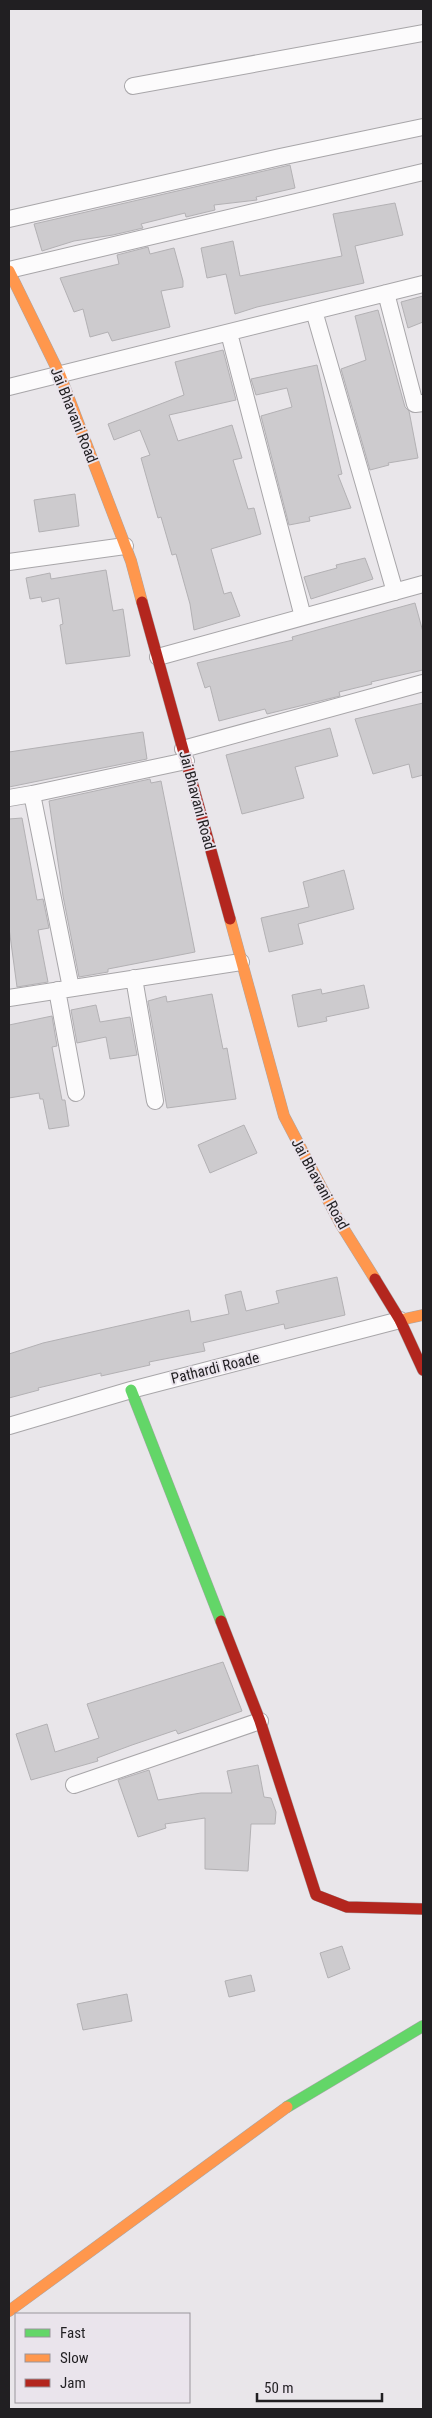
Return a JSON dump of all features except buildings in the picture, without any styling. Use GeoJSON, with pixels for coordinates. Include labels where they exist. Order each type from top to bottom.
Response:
{"type":"FeatureCollection","features":[{"type":"Feature","properties":{"kind":"street"},"geometry":{"type":"LineString","coordinates":[[133,86],[423,33]]}},
{"type":"Feature","properties":{"kind":"street"},"geometry":{"type":"LineString","coordinates":[[9,219],[280,157],[423,128]]}},
{"type":"Feature","properties":{"kind":"street"},"geometry":{"type":"LineString","coordinates":[[9,271],[423,172]]}},
{"type":"Feature","properties":{"kind":"street","name":"Jai Bhavani Road"},"geometry":{"type":"LineString","coordinates":[[9,271],[60,375],[132,561],[284,1116],[340,1223],[400,1320],[423,1370]]}},
{"type":"Feature","properties":{"kind":"street"},"geometry":{"type":"LineString","coordinates":[[9,387],[423,284]]}},
{"type":"Feature","properties":{"kind":"street"},"geometry":{"type":"LineString","coordinates":[[386,294],[415,404],[423,403]]}},
{"type":"Feature","properties":{"kind":"street"},"geometry":{"type":"LineString","coordinates":[[314,311],[395,592]]}},
{"type":"Feature","properties":{"kind":"street"},"geometry":{"type":"LineString","coordinates":[[229,333],[303,617]]}},
{"type":"Feature","properties":{"kind":"street"},"geometry":{"type":"LineString","coordinates":[[9,562],[125,546]]}},
{"type":"Feature","properties":{"kind":"street"},"geometry":{"type":"LineString","coordinates":[[158,657],[423,584]]}},
{"type":"Feature","properties":{"kind":"street"},"geometry":{"type":"LineString","coordinates":[[9,798],[32,794],[185,755],[423,683]]}},
{"type":"Feature","properties":{"kind":"street"},"geometry":{"type":"LineString","coordinates":[[32,794],[64,989],[76,1093]]}},
{"type":"Feature","properties":{"kind":"street"},"geometry":{"type":"LineString","coordinates":[[9,998],[242,962]]}},
{"type":"Feature","properties":{"kind":"street"},"geometry":{"type":"LineString","coordinates":[[134,978],[155,1101]]}},
{"type":"Feature","properties":{"kind":"street","name":"Pathardi Roade"},"geometry":{"type":"LineString","coordinates":[[9,1426],[131,1390],[423,1314]]}},
{"type":"Feature","properties":{"kind":"street"},"geometry":{"type":"LineString","coordinates":[[131,1390],[260,1722],[316,1895],[347,1907],[423,1909]]}},
{"type":"Feature","properties":{"kind":"street"},"geometry":{"type":"LineString","coordinates":[[74,1785],[260,1722]]}},
{"type":"Feature","properties":{"kind":"street"},"geometry":{"type":"LineString","coordinates":[[9,2311],[297,2100],[423,2026]]}},
{"type":"Feature","properties":{"kind":"traffic: fast"},"geometry":{"type":"LineString","coordinates":[[131,1390],[221,1621]]}},
{"type":"Feature","properties":{"kind":"traffic: fast"},"geometry":{"type":"LineString","coordinates":[[287,2107],[423,2026]]}},
{"type":"Feature","properties":{"kind":"traffic: slow"},"geometry":{"type":"LineString","coordinates":[[9,271],[60,375],[131,561],[142,602]]}},
{"type":"Feature","properties":{"kind":"traffic: slow"},"geometry":{"type":"LineString","coordinates":[[230,919],[284,1116],[340,1223],[375,1279]]}},
{"type":"Feature","properties":{"kind":"traffic: slow"},"geometry":{"type":"LineString","coordinates":[[400,1320],[423,1315]]}},
{"type":"Feature","properties":{"kind":"traffic: slow"},"geometry":{"type":"LineString","coordinates":[[9,2311],[287,2107]]}},
{"type":"Feature","properties":{"kind":"traffic: jam"},"geometry":{"type":"LineString","coordinates":[[142,602],[230,919]]}},
{"type":"Feature","properties":{"kind":"traffic: jam"},"geometry":{"type":"LineString","coordinates":[[375,1279],[400,1320],[423,1370]]}},
{"type":"Feature","properties":{"kind":"traffic: jam"},"geometry":{"type":"LineString","coordinates":[[221,1621],[260,1721],[316,1895],[347,1907],[423,1909]]}}]}
